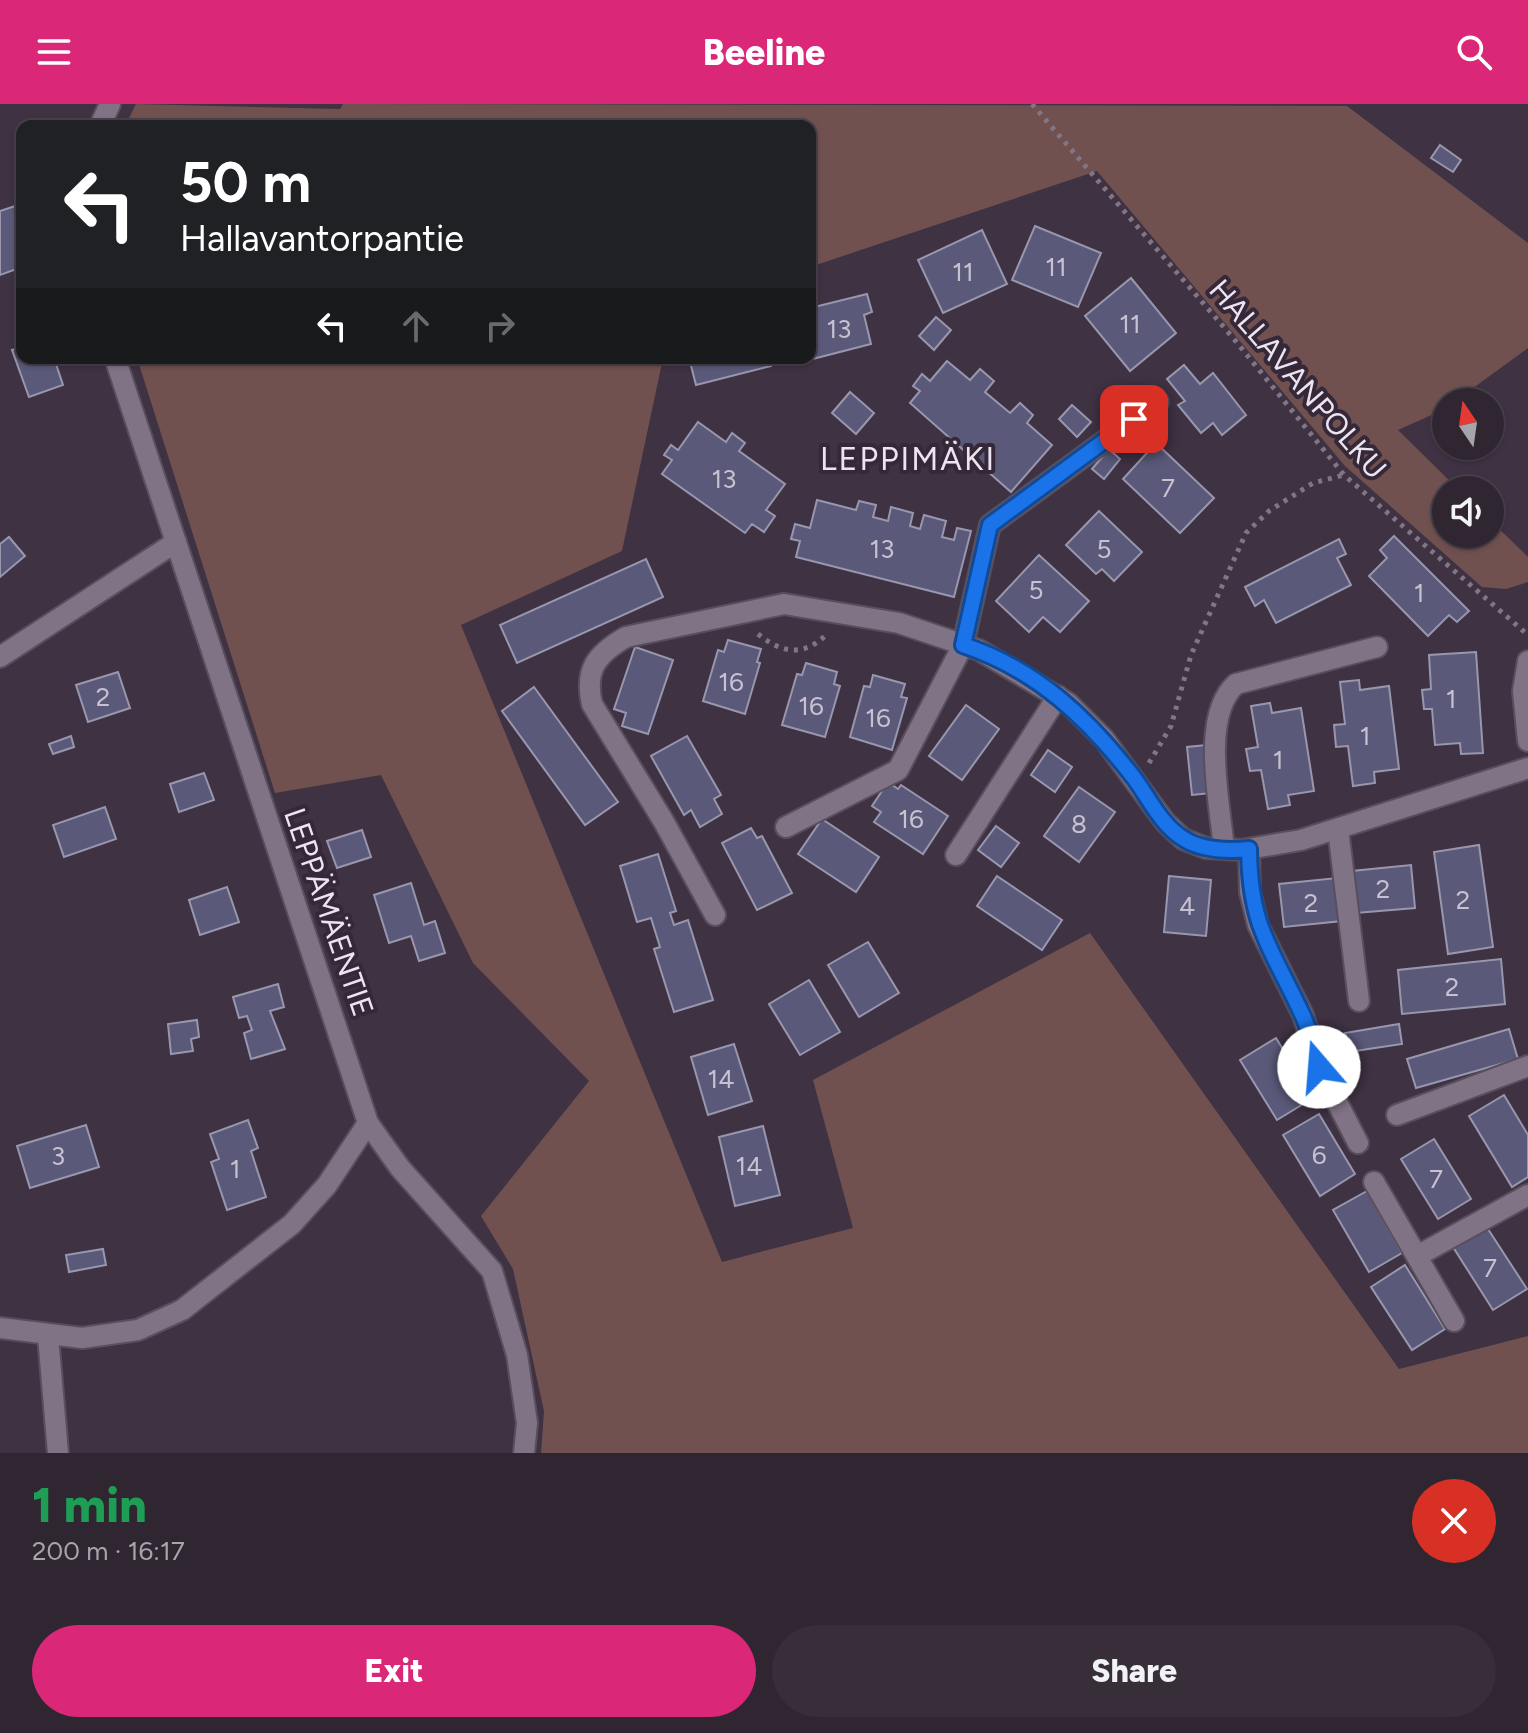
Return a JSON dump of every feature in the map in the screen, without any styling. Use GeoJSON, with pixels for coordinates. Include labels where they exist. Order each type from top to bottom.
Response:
{"type":"FeatureCollection","features":[{"type":"Feature","properties":{"kind":"street","name":"LEPPÄMÄENTIE"},"geometry":{"type":"LineString","coordinates":[[117,364],[368,1123],[400,1168],[492,1271],[517,1355],[527,1423],[524,1453]]}},
{"type":"Feature","properties":{"kind":"street"},"geometry":{"type":"LineString","coordinates":[[786,827],[898,770],[963,645],[990,525],[1158,402]]}},
{"type":"Feature","properties":{"kind":"street"},"geometry":{"type":"LineString","coordinates":[[0,657],[176,542]]}},
{"type":"Feature","properties":{"kind":"street"},"geometry":{"type":"LineString","coordinates":[[715,915],[664,822],[592,704],[588,686],[590,667],[604,650],[626,637],[784,604],[899,623],[963,645],[1006,665],[1058,696],[1104,739],[1165,822],[1183,839],[1206,848],[1249,849],[1301,840],[1528,768]]}},
{"type":"Feature","properties":{"kind":"street"},"geometry":{"type":"LineString","coordinates":[[1224,849],[1215,732],[1219,707],[1226,693],[1236,684],[1377,647]]}},
{"type":"Feature","properties":{"kind":"street"},"geometry":{"type":"LineString","coordinates":[[1528,661],[1523,708],[1528,741]]}},
{"type":"Feature","properties":{"kind":"street"},"geometry":{"type":"LineString","coordinates":[[956,855],[1058,696]]}},
{"type":"Feature","properties":{"kind":"street"},"geometry":{"type":"LineString","coordinates":[[1338,829],[1359,1001]]}},
{"type":"Feature","properties":{"kind":"street"},"geometry":{"type":"LineString","coordinates":[[1249,849],[1250,892],[1258,925],[1273,962],[1303,1015],[1319,1067],[1358,1143]]}},
{"type":"Feature","properties":{"kind":"street"},"geometry":{"type":"LineString","coordinates":[[1397,1115],[1528,1066]]}},
{"type":"Feature","properties":{"kind":"street"},"geometry":{"type":"LineString","coordinates":[[0,1328],[82,1338],[138,1330],[182,1310],[292,1224],[327,1185],[368,1123]]}},
{"type":"Feature","properties":{"kind":"street"},"geometry":{"type":"LineString","coordinates":[[1374,1182],[1454,1321]]}},
{"type":"Feature","properties":{"kind":"street"},"geometry":{"type":"LineString","coordinates":[[1417,1256],[1528,1195]]}},
{"type":"Feature","properties":{"kind":"street"},"geometry":{"type":"LineString","coordinates":[[48,1336],[58,1453]]}},
{"type":"Feature","properties":{"kind":"path","name":"HALLAVANPOLKU"},"geometry":{"type":"LineString","coordinates":[[1032,104],[1234,339],[1344,475],[1528,635]]}},
{"type":"Feature","properties":{"kind":"path"},"geometry":{"type":"LineString","coordinates":[[1154,754],[1171,726],[1191,655],[1246,533],[1269,511],[1313,483],[1344,475]]}},
{"type":"Feature","properties":{"kind":"shaded area"},"geometry":{"type":"Polygon","coordinates":[[[136,104],[340,109],[343,104],[1347,106],[1528,243],[1528,348],[1473,388],[1432,388],[1432,415],[1398,430],[1445,476],[1432,476],[1432,543],[1345,466],[1097,171],[816,265],[816,120],[128,120],[136,104]]]}},
{"type":"Feature","properties":{"kind":"shaded area"},"geometry":{"type":"Polygon","coordinates":[[[139,364],[662,364],[622,551],[461,625],[722,1262],[853,1228],[813,1080],[1090,933],[1399,1369],[1528,1336],[1528,1453],[541,1453],[544,1411],[513,1269],[481,1216],[589,1081],[473,963],[381,775],[275,793],[139,364]]]}},
{"type":"Feature","properties":{"kind":"shaded area"},"geometry":{"type":"Polygon","coordinates":[[[1504,534],[1528,557],[1528,582],[1506,589],[1482,587],[1438,548],[1504,548],[1504,534]]]}},
{"type":"Feature","properties":{"kind":"building"},"geometry":{"type":"Polygon","coordinates":[[[1440,145],[1461,160],[1453,172],[1431,158],[1440,145]]]}},
{"type":"Feature","properties":{"kind":"building"},"geometry":{"type":"Polygon","coordinates":[[[15,206],[16,209],[16,269],[0,275],[0,211],[15,206]]]}},
{"type":"Feature","properties":{"kind":"building"},"geometry":{"type":"Polygon","coordinates":[[[1035,226],[1101,253],[1078,307],[1012,280],[1035,226]]]}},
{"type":"Feature","properties":{"kind":"building"},"geometry":{"type":"Polygon","coordinates":[[[982,230],[1007,284],[943,313],[918,260],[982,230]]]}},
{"type":"Feature","properties":{"kind":"building"},"geometry":{"type":"Polygon","coordinates":[[[1131,278],[1176,333],[1130,371],[1085,316],[1131,278]]]}},
{"type":"Feature","properties":{"kind":"building"},"geometry":{"type":"Polygon","coordinates":[[[867,294],[872,312],[864,315],[871,344],[816,358],[816,307],[867,294]]]}},
{"type":"Feature","properties":{"kind":"building"},"geometry":{"type":"Polygon","coordinates":[[[936,317],[951,330],[934,350],[919,336],[936,317]]]}},
{"type":"Feature","properties":{"kind":"building"},"geometry":{"type":"Polygon","coordinates":[[[947,361],[970,380],[980,369],[994,381],[985,392],[1010,413],[1020,403],[1033,415],[1027,423],[1052,445],[1011,492],[910,403],[920,391],[913,386],[922,374],[930,381],[947,361]]]}},
{"type":"Feature","properties":{"kind":"building"},"geometry":{"type":"Polygon","coordinates":[[[17,364],[56,364],[63,385],[29,397],[17,364]]]}},
{"type":"Feature","properties":{"kind":"building"},"geometry":{"type":"Polygon","coordinates":[[[691,364],[770,364],[771,366],[696,385],[691,364]]]}},
{"type":"Feature","properties":{"kind":"building"},"geometry":{"type":"Polygon","coordinates":[[[1184,365],[1200,384],[1213,373],[1246,415],[1222,435],[1213,423],[1201,433],[1178,405],[1185,401],[1167,379],[1184,365]]]}},
{"type":"Feature","properties":{"kind":"building"},"geometry":{"type":"Polygon","coordinates":[[[850,392],[874,413],[856,434],[832,413],[850,392]]]}},
{"type":"Feature","properties":{"kind":"building"},"geometry":{"type":"Polygon","coordinates":[[[1072,405],[1091,422],[1077,437],[1059,419],[1072,405]]]}},
{"type":"Feature","properties":{"kind":"building"},"geometry":{"type":"Polygon","coordinates":[[[698,422],[726,442],[732,433],[745,443],[739,451],[785,484],[766,510],[775,516],[764,532],[752,524],[745,533],[662,474],[672,460],[664,455],[671,445],[678,450],[698,422]]]}},
{"type":"Feature","properties":{"kind":"building"},"geometry":{"type":"Polygon","coordinates":[[[1156,443],[1214,498],[1180,533],[1123,479],[1156,443]]]}},
{"type":"Feature","properties":{"kind":"building"},"geometry":{"type":"Polygon","coordinates":[[[1109,449],[1120,459],[1104,479],[1092,469],[1109,449]]]}},
{"type":"Feature","properties":{"kind":"building"},"geometry":{"type":"Polygon","coordinates":[[[817,500],[856,510],[859,501],[876,505],[873,517],[888,521],[891,507],[913,513],[910,526],[920,529],[924,515],[946,521],[942,537],[954,540],[957,528],[971,531],[954,597],[796,557],[800,541],[791,539],[795,524],[810,528],[817,500]]]}},
{"type":"Feature","properties":{"kind":"building"},"geometry":{"type":"Polygon","coordinates":[[[1099,511],[1142,552],[1114,581],[1102,569],[1096,574],[1066,545],[1099,511]]]}},
{"type":"Feature","properties":{"kind":"building"},"geometry":{"type":"Polygon","coordinates":[[[1394,536],[1469,611],[1457,622],[1449,615],[1428,636],[1369,576],[1387,558],[1380,550],[1394,536]]]}},
{"type":"Feature","properties":{"kind":"building"},"geometry":{"type":"Polygon","coordinates":[[[9,537],[25,556],[0,577],[0,544],[9,537]]]}},
{"type":"Feature","properties":{"kind":"building"},"geometry":{"type":"Polygon","coordinates":[[[1339,539],[1346,554],[1337,558],[1351,585],[1276,623],[1264,600],[1255,606],[1245,587],[1339,539]]]}},
{"type":"Feature","properties":{"kind":"building"},"geometry":{"type":"Polygon","coordinates":[[[1039,555],[1089,601],[1060,632],[1043,617],[1029,632],[996,601],[1039,555]]]}},
{"type":"Feature","properties":{"kind":"building"},"geometry":{"type":"Polygon","coordinates":[[[646,559],[663,597],[517,663],[500,625],[646,559]]]}},
{"type":"Feature","properties":{"kind":"building"},"geometry":{"type":"Polygon","coordinates":[[[728,640],[761,649],[745,714],[703,701],[718,650],[724,652],[728,640]]]}},
{"type":"Feature","properties":{"kind":"building"},"geometry":{"type":"Polygon","coordinates":[[[635,647],[673,660],[648,734],[622,726],[626,713],[614,709],[635,647]]]}},
{"type":"Feature","properties":{"kind":"building"},"geometry":{"type":"Polygon","coordinates":[[[1476,652],[1483,753],[1461,754],[1460,743],[1435,745],[1432,709],[1424,709],[1422,690],[1431,689],[1429,655],[1476,652]]]}},
{"type":"Feature","properties":{"kind":"building"},"geometry":{"type":"Polygon","coordinates":[[[806,663],[837,672],[834,684],[840,686],[825,737],[782,725],[797,674],[802,675],[806,663]]]}},
{"type":"Feature","properties":{"kind":"building"},"geometry":{"type":"Polygon","coordinates":[[[118,672],[130,708],[88,722],[76,685],[118,672]]]}},
{"type":"Feature","properties":{"kind":"building"},"geometry":{"type":"Polygon","coordinates":[[[873,675],[905,684],[901,697],[907,698],[892,750],[850,737],[864,686],[870,687],[873,675]]]}},
{"type":"Feature","properties":{"kind":"building"},"geometry":{"type":"Polygon","coordinates":[[[1359,680],[1360,690],[1389,686],[1399,769],[1374,772],[1375,783],[1353,786],[1348,746],[1336,747],[1334,725],[1345,724],[1340,682],[1359,680]]]}},
{"type":"Feature","properties":{"kind":"building"},"geometry":{"type":"Polygon","coordinates":[[[534,687],[618,802],[585,825],[502,711],[534,687]]]}},
{"type":"Feature","properties":{"kind":"building"},"geometry":{"type":"Polygon","coordinates":[[[1270,703],[1272,713],[1301,708],[1314,791],[1288,795],[1290,805],[1268,809],[1261,770],[1250,771],[1246,749],[1258,747],[1251,706],[1270,703]]]}},
{"type":"Feature","properties":{"kind":"building"},"geometry":{"type":"Polygon","coordinates":[[[966,705],[999,729],[962,780],[929,756],[966,705]]]}},
{"type":"Feature","properties":{"kind":"building"},"geometry":{"type":"Polygon","coordinates":[[[71,736],[74,747],[53,754],[49,744],[71,736]]]}},
{"type":"Feature","properties":{"kind":"building"},"geometry":{"type":"Polygon","coordinates":[[[687,736],[721,795],[714,799],[722,814],[700,827],[691,810],[684,815],[651,756],[687,736]]]}},
{"type":"Feature","properties":{"kind":"building"},"geometry":{"type":"Polygon","coordinates":[[[1206,745],[1211,793],[1192,795],[1187,747],[1206,745]]]}},
{"type":"Feature","properties":{"kind":"building"},"geometry":{"type":"Polygon","coordinates":[[[1048,750],[1072,767],[1055,792],[1031,775],[1048,750]]]}},
{"type":"Feature","properties":{"kind":"building"},"geometry":{"type":"Polygon","coordinates":[[[204,773],[214,800],[179,812],[170,784],[204,773]]]}},
{"type":"Feature","properties":{"kind":"building"},"geometry":{"type":"Polygon","coordinates":[[[888,782],[898,789],[901,785],[948,816],[923,854],[874,822],[881,812],[872,806],[888,782]]]}},
{"type":"Feature","properties":{"kind":"building"},"geometry":{"type":"Polygon","coordinates":[[[1079,787],[1115,812],[1079,862],[1044,836],[1079,787]]]}},
{"type":"Feature","properties":{"kind":"building"},"geometry":{"type":"Polygon","coordinates":[[[105,807],[116,839],[64,857],[53,825],[105,807]]]}},
{"type":"Feature","properties":{"kind":"building"},"geometry":{"type":"Polygon","coordinates":[[[822,819],[879,857],[856,892],[798,854],[822,819]]]}},
{"type":"Feature","properties":{"kind":"building"},"geometry":{"type":"Polygon","coordinates":[[[996,826],[1019,843],[1001,867],[978,850],[996,826]]]}},
{"type":"Feature","properties":{"kind":"building"},"geometry":{"type":"Polygon","coordinates":[[[751,828],[757,838],[762,836],[792,893],[757,910],[722,843],[751,828]]]}},
{"type":"Feature","properties":{"kind":"building"},"geometry":{"type":"Polygon","coordinates":[[[362,830],[371,857],[337,868],[327,841],[362,830]]]}},
{"type":"Feature","properties":{"kind":"building"},"geometry":{"type":"Polygon","coordinates":[[[1479,845],[1493,947],[1448,954],[1434,852],[1479,845]]]}},
{"type":"Feature","properties":{"kind":"building"},"geometry":{"type":"Polygon","coordinates":[[[658,854],[676,911],[670,913],[674,925],[688,920],[713,1000],[674,1012],[654,949],[660,947],[651,918],[637,922],[620,866],[658,854]]]}},
{"type":"Feature","properties":{"kind":"building"},"geometry":{"type":"Polygon","coordinates":[[[1411,865],[1415,908],[1356,913],[1352,871],[1411,865]]]}},
{"type":"Feature","properties":{"kind":"building"},"geometry":{"type":"Polygon","coordinates":[[[997,876],[1062,920],[1042,950],[977,906],[997,876]]]}},
{"type":"Feature","properties":{"kind":"building"},"geometry":{"type":"Polygon","coordinates":[[[1169,876],[1211,880],[1206,936],[1164,932],[1169,876]]]}},
{"type":"Feature","properties":{"kind":"building"},"geometry":{"type":"Polygon","coordinates":[[[1337,878],[1342,921],[1284,927],[1279,884],[1337,878]]]}},
{"type":"Feature","properties":{"kind":"building"},"geometry":{"type":"Polygon","coordinates":[[[411,883],[424,925],[435,921],[445,953],[419,961],[411,936],[389,943],[374,895],[411,883]]]}},
{"type":"Feature","properties":{"kind":"building"},"geometry":{"type":"Polygon","coordinates":[[[227,887],[239,922],[200,935],[189,900],[227,887]]]}},
{"type":"Feature","properties":{"kind":"building"},"geometry":{"type":"Polygon","coordinates":[[[868,942],[899,993],[859,1017],[828,965],[868,942]]]}},
{"type":"Feature","properties":{"kind":"building"},"geometry":{"type":"Polygon","coordinates":[[[1501,959],[1505,1004],[1402,1014],[1398,970],[1501,959]]]}},
{"type":"Feature","properties":{"kind":"building"},"geometry":{"type":"Polygon","coordinates":[[[809,980],[840,1032],[800,1055],[769,1004],[809,980]]]}},
{"type":"Feature","properties":{"kind":"building"},"geometry":{"type":"Polygon","coordinates":[[[278,984],[284,1007],[270,1011],[285,1049],[251,1059],[244,1033],[252,1030],[247,1016],[239,1018],[233,997],[278,984]]]}},
{"type":"Feature","properties":{"kind":"building"},"geometry":{"type":"Polygon","coordinates":[[[197,1020],[199,1037],[191,1039],[193,1051],[171,1054],[168,1024],[197,1020]]]}},
{"type":"Feature","properties":{"kind":"building"},"geometry":{"type":"Polygon","coordinates":[[[1399,1024],[1402,1044],[1348,1052],[1345,1033],[1399,1024]]]}},
{"type":"Feature","properties":{"kind":"building"},"geometry":{"type":"Polygon","coordinates":[[[1509,1029],[1518,1059],[1416,1088],[1407,1059],[1509,1029]]]}},
{"type":"Feature","properties":{"kind":"building"},"geometry":{"type":"Polygon","coordinates":[[[1276,1038],[1313,1098],[1277,1120],[1240,1060],[1276,1038]]]}},
{"type":"Feature","properties":{"kind":"building"},"geometry":{"type":"Polygon","coordinates":[[[734,1044],[752,1101],[708,1115],[691,1057],[734,1044]]]}},
{"type":"Feature","properties":{"kind":"building"},"geometry":{"type":"Polygon","coordinates":[[[1504,1095],[1528,1135],[1528,1177],[1512,1187],[1469,1116],[1504,1095]]]}},
{"type":"Feature","properties":{"kind":"building"},"geometry":{"type":"Polygon","coordinates":[[[1319,1114],[1355,1174],[1320,1196],[1283,1135],[1319,1114]]]}},
{"type":"Feature","properties":{"kind":"building"},"geometry":{"type":"Polygon","coordinates":[[[248,1120],[258,1148],[251,1151],[266,1197],[227,1210],[211,1162],[219,1159],[210,1134],[248,1120]]]}},
{"type":"Feature","properties":{"kind":"building"},"geometry":{"type":"Polygon","coordinates":[[[86,1125],[99,1167],[30,1188],[17,1146],[86,1125]]]}},
{"type":"Feature","properties":{"kind":"building"},"geometry":{"type":"Polygon","coordinates":[[[763,1126],[780,1195],[735,1206],[719,1137],[763,1126]]]}},
{"type":"Feature","properties":{"kind":"building"},"geometry":{"type":"Polygon","coordinates":[[[1434,1139],[1471,1199],[1438,1219],[1401,1159],[1434,1139]]]}},
{"type":"Feature","properties":{"kind":"building"},"geometry":{"type":"Polygon","coordinates":[[[1367,1191],[1402,1253],[1369,1272],[1333,1210],[1367,1191]]]}},
{"type":"Feature","properties":{"kind":"building"},"geometry":{"type":"Polygon","coordinates":[[[1486,1226],[1527,1289],[1493,1310],[1453,1247],[1486,1226]]]}},
{"type":"Feature","properties":{"kind":"building"},"geometry":{"type":"Polygon","coordinates":[[[103,1249],[106,1265],[69,1272],[66,1255],[103,1249]]]}},
{"type":"Feature","properties":{"kind":"building"},"geometry":{"type":"Polygon","coordinates":[[[1405,1265],[1445,1329],[1412,1350],[1371,1287],[1405,1265]]]}},
{"type":"Feature","properties":{"kind":"district","name":"LEPPIMÄKI"},"geometry":{"type":"Point","coordinates":[908,459]}},
{"type":"Feature","properties":{"kind":"route"},"geometry":{"type":"LineString","coordinates":[[1134,419],[990,525],[963,645],[979,650],[1034,679],[1068,703],[1104,739],[1165,822],[1183,839],[1206,848],[1249,849],[1250,892],[1258,925],[1273,962],[1303,1015],[1319,1067]]}}]}
